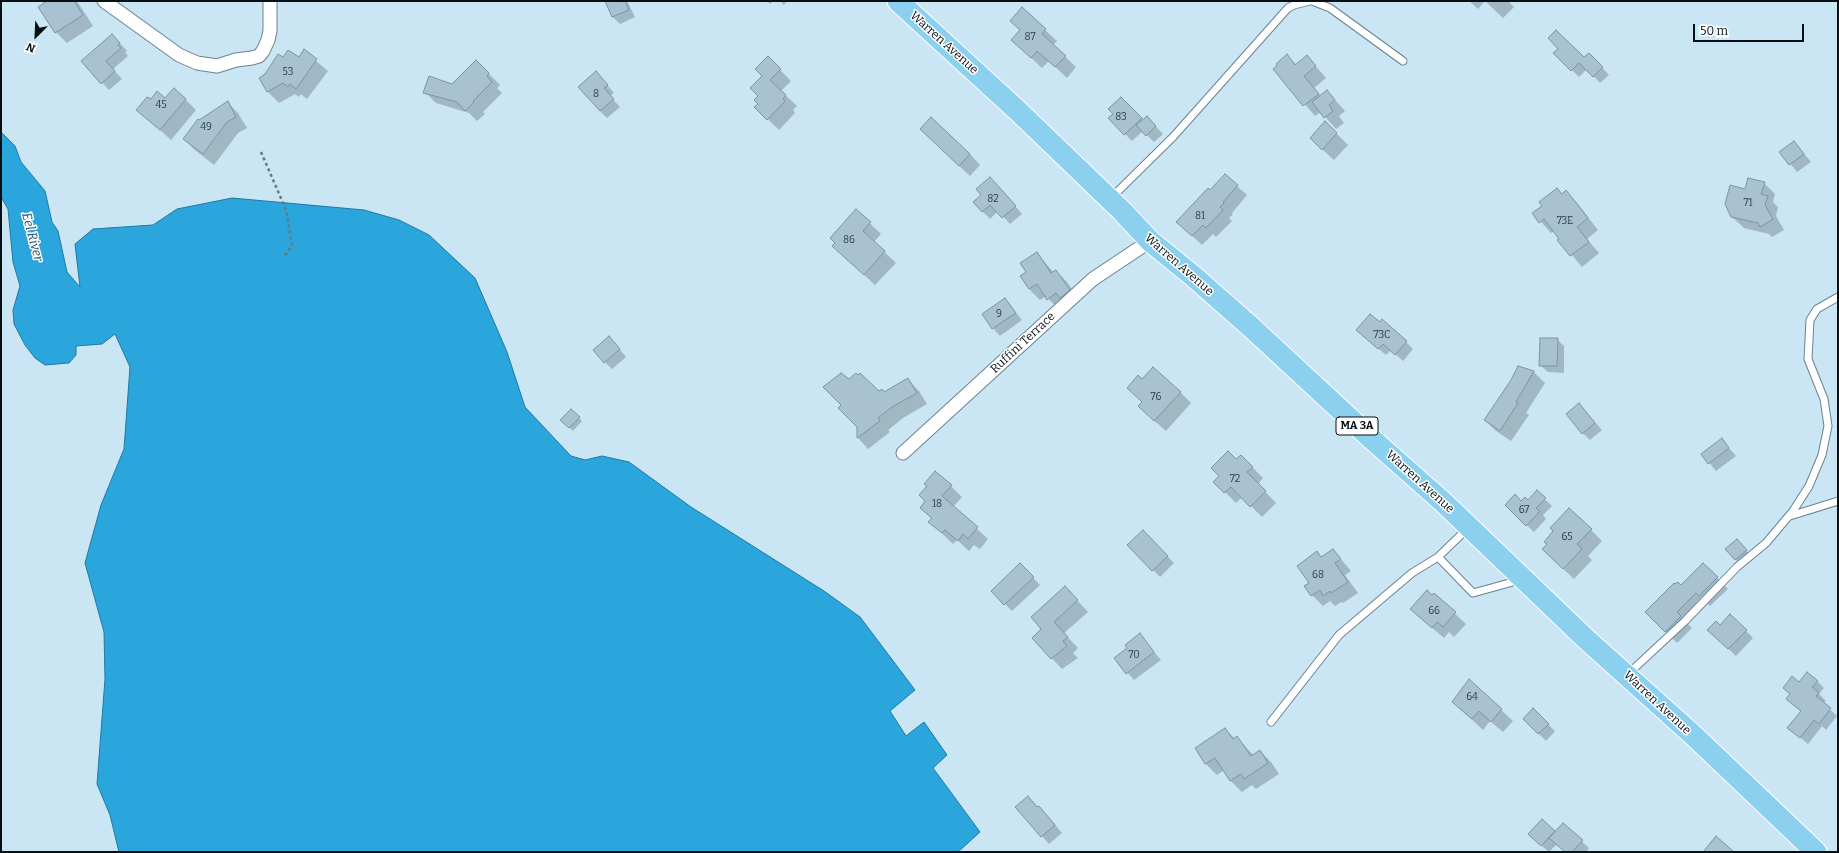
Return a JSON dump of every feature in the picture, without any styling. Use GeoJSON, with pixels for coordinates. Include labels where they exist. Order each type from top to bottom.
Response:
{"type":"FeatureCollection","features":[{"type":"Feature","properties":{"kind":"main road","name":"Warren Avenue"},"geometry":{"type":"LineString","coordinates":[[898,1],[1018,111],[1110,199],[1150,241],[1194,276],[1470,527],[1586,639],[1627,675],[1816,852]]}},
{"type":"Feature","properties":{"kind":"street"},"geometry":{"type":"LineString","coordinates":[[104,1],[179,55],[197,64],[217,66],[236,60],[260,56],[268,40],[270,31],[270,1]]}},
{"type":"Feature","properties":{"kind":"street","name":"Ruffini Terrace"},"geometry":{"type":"LineString","coordinates":[[903,453],[1093,279],[1150,241]]}},
{"type":"Feature","properties":{"kind":"lane"},"geometry":{"type":"LineString","coordinates":[[1110,199],[1173,137],[1288,8],[1294,5],[1311,1],[1330,8],[1403,61]]}},
{"type":"Feature","properties":{"kind":"lane"},"geometry":{"type":"LineString","coordinates":[[1627,675],[1675,631],[1737,567],[1766,543],[1790,516],[1802,499],[1817,470],[1827,436],[1827,417],[1824,398],[1808,359],[1810,320],[1817,309],[1838,297]]}},
{"type":"Feature","properties":{"kind":"lane"},"geometry":{"type":"LineString","coordinates":[[1790,516],[1838,501]]}},
{"type":"Feature","properties":{"kind":"lane"},"geometry":{"type":"LineString","coordinates":[[1271,722],[1339,635],[1412,573],[1438,557],[1470,527]]}},
{"type":"Feature","properties":{"kind":"lane"},"geometry":{"type":"LineString","coordinates":[[1438,557],[1473,593],[1524,579]]}},
{"type":"Feature","properties":{"kind":"path"},"geometry":{"type":"LineString","coordinates":[[261,152],[286,210],[292,245],[285,256]]}},
{"type":"Feature","properties":{"kind":"water","name":"Eel River"},"geometry":{"type":"Polygon","coordinates":[[[1,132],[15,146],[21,162],[45,191],[52,222],[58,231],[67,272],[80,287],[75,244],[93,229],[153,225],[177,209],[232,198],[364,210],[399,220],[429,235],[475,278],[507,352],[525,407],[571,456],[585,460],[602,456],[629,462],[691,507],[824,591],[860,617],[915,690],[890,711],[906,736],[924,722],[947,755],[933,768],[980,832],[958,852],[119,852],[110,815],[97,784],[105,679],[104,632],[85,563],[101,505],[124,449],[130,367],[115,334],[102,344],[76,346],[76,355],[69,363],[45,365],[35,358],[25,345],[14,324],[13,310],[20,286],[13,262],[8,209],[1,197],[1,132]]]}},
{"type":"Feature","properties":{"kind":"building"},"geometry":{"type":"Polygon","coordinates":[[[47,1],[74,1],[83,15],[55,33],[38,7],[47,1]]]}},
{"type":"Feature","properties":{"kind":"building"},"geometry":{"type":"Polygon","coordinates":[[[605,1],[625,1],[629,10],[612,17],[605,1]]]}},
{"type":"Feature","properties":{"kind":"building"},"geometry":{"type":"Polygon","coordinates":[[[1022,7],[1046,29],[1042,34],[1066,56],[1055,67],[1037,51],[1031,58],[1011,40],[1020,30],[1010,21],[1022,7]]]}},
{"type":"Feature","properties":{"kind":"building"},"geometry":{"type":"Polygon","coordinates":[[[1556,30],[1584,57],[1589,53],[1603,67],[1593,77],[1579,63],[1571,71],[1553,53],[1558,49],[1548,38],[1556,30]]]}},
{"type":"Feature","properties":{"kind":"building"},"geometry":{"type":"Polygon","coordinates":[[[112,34],[120,43],[118,45],[121,48],[106,61],[115,71],[101,84],[81,61],[112,34]]]}},
{"type":"Feature","properties":{"kind":"building"},"geometry":{"type":"Polygon","coordinates":[[[304,49],[317,59],[296,89],[290,84],[288,87],[283,83],[267,92],[259,78],[265,74],[278,54],[283,57],[288,50],[299,57],[304,49]]]}},
{"type":"Feature","properties":{"kind":"building"},"geometry":{"type":"Polygon","coordinates":[[[1287,54],[1295,65],[1307,55],[1316,66],[1304,76],[1319,94],[1303,106],[1273,69],[1277,66],[1276,64],[1287,54]]]}},
{"type":"Feature","properties":{"kind":"building"},"geometry":{"type":"Polygon","coordinates":[[[768,56],[781,69],[770,80],[786,95],[783,99],[785,101],[767,120],[754,107],[758,104],[754,100],[758,96],[750,88],[762,76],[755,69],[768,56]]]}},
{"type":"Feature","properties":{"kind":"building"},"geometry":{"type":"Polygon","coordinates":[[[476,60],[489,73],[487,76],[492,82],[465,111],[457,102],[423,93],[429,76],[452,84],[476,60]]]}},
{"type":"Feature","properties":{"kind":"building"},"geometry":{"type":"Polygon","coordinates":[[[596,71],[608,85],[604,88],[614,99],[600,111],[578,87],[596,71]]]}},
{"type":"Feature","properties":{"kind":"building"},"geometry":{"type":"Polygon","coordinates":[[[174,88],[186,99],[160,130],[136,110],[147,97],[151,99],[157,91],[165,98],[174,88]]]}},
{"type":"Feature","properties":{"kind":"building"},"geometry":{"type":"Polygon","coordinates":[[[1327,90],[1335,100],[1329,105],[1333,111],[1324,118],[1312,102],[1327,90]]]}},
{"type":"Feature","properties":{"kind":"building"},"geometry":{"type":"Polygon","coordinates":[[[1121,97],[1142,118],[1124,135],[1108,118],[1113,114],[1108,109],[1121,97]]]}},
{"type":"Feature","properties":{"kind":"building"},"geometry":{"type":"Polygon","coordinates":[[[228,101],[236,117],[227,122],[203,154],[183,139],[198,119],[199,120],[228,101]]]}},
{"type":"Feature","properties":{"kind":"building"},"geometry":{"type":"Polygon","coordinates":[[[1147,116],[1156,126],[1146,136],[1136,125],[1147,116]]]}},
{"type":"Feature","properties":{"kind":"building"},"geometry":{"type":"Polygon","coordinates":[[[931,117],[970,154],[959,166],[920,129],[931,117]]]}},
{"type":"Feature","properties":{"kind":"building"},"geometry":{"type":"Polygon","coordinates":[[[1325,121],[1337,133],[1322,150],[1310,138],[1325,121]]]}},
{"type":"Feature","properties":{"kind":"building"},"geometry":{"type":"Polygon","coordinates":[[[1794,141],[1804,154],[1789,165],[1779,152],[1794,141]]]}},
{"type":"Feature","properties":{"kind":"building"},"geometry":{"type":"Polygon","coordinates":[[[1225,174],[1238,185],[1220,207],[1223,210],[1206,228],[1203,225],[1192,236],[1176,222],[1208,188],[1210,190],[1225,174]]]}},
{"type":"Feature","properties":{"kind":"building"},"geometry":{"type":"Polygon","coordinates":[[[990,177],[1016,206],[1002,218],[990,205],[982,212],[973,202],[981,195],[976,189],[990,177]]]}},
{"type":"Feature","properties":{"kind":"building"},"geometry":{"type":"Polygon","coordinates":[[[1748,178],[1765,182],[1761,194],[1768,196],[1765,205],[1773,219],[1760,227],[1758,223],[1731,217],[1725,204],[1730,185],[1745,189],[1748,178]]]}},
{"type":"Feature","properties":{"kind":"building"},"geometry":{"type":"Polygon","coordinates":[[[1557,188],[1562,194],[1566,190],[1588,218],[1577,227],[1589,242],[1570,256],[1557,240],[1559,239],[1544,219],[1539,223],[1532,213],[1542,206],[1539,202],[1557,188]]]}},
{"type":"Feature","properties":{"kind":"building"},"geometry":{"type":"Polygon","coordinates":[[[856,209],[871,222],[863,231],[885,251],[864,275],[832,246],[835,243],[830,238],[856,209]]]}},
{"type":"Feature","properties":{"kind":"building"},"geometry":{"type":"Polygon","coordinates":[[[1037,252],[1051,273],[1056,270],[1070,290],[1060,298],[1056,293],[1047,300],[1037,284],[1029,289],[1020,276],[1026,272],[1020,263],[1037,252]]]}},
{"type":"Feature","properties":{"kind":"building"},"geometry":{"type":"Polygon","coordinates":[[[1005,298],[1016,313],[992,329],[982,314],[1005,298]]]}},
{"type":"Feature","properties":{"kind":"building"},"geometry":{"type":"Polygon","coordinates":[[[1370,314],[1380,322],[1382,319],[1407,341],[1395,355],[1383,344],[1378,349],[1356,330],[1370,314]]]}},
{"type":"Feature","properties":{"kind":"building"},"geometry":{"type":"Polygon","coordinates":[[[609,336],[620,349],[604,363],[593,350],[609,336]]]}},
{"type":"Feature","properties":{"kind":"building"},"geometry":{"type":"Polygon","coordinates":[[[1540,338],[1558,338],[1557,366],[1539,366],[1540,338]]]}},
{"type":"Feature","properties":{"kind":"building"},"geometry":{"type":"Polygon","coordinates":[[[1518,366],[1534,371],[1516,402],[1518,403],[1500,431],[1484,420],[1511,380],[1518,366]]]}},
{"type":"Feature","properties":{"kind":"building"},"geometry":{"type":"Polygon","coordinates":[[[1153,367],[1181,392],[1154,421],[1138,406],[1142,402],[1127,388],[1138,375],[1142,379],[1153,367]]]}},
{"type":"Feature","properties":{"kind":"building"},"geometry":{"type":"Polygon","coordinates":[[[841,373],[849,379],[856,373],[858,375],[860,373],[879,391],[882,389],[884,392],[908,378],[917,393],[892,407],[878,418],[880,421],[857,438],[857,427],[838,408],[841,405],[823,387],[841,373]]]}},
{"type":"Feature","properties":{"kind":"building"},"geometry":{"type":"Polygon","coordinates":[[[1579,403],[1595,423],[1582,434],[1566,414],[1579,403]]]}},
{"type":"Feature","properties":{"kind":"building"},"geometry":{"type":"Polygon","coordinates":[[[571,409],[580,417],[569,428],[560,420],[571,409]]]}},
{"type":"Feature","properties":{"kind":"building"},"geometry":{"type":"Polygon","coordinates":[[[1722,438],[1729,448],[1708,464],[1701,454],[1722,438]]]}},
{"type":"Feature","properties":{"kind":"building"},"geometry":{"type":"Polygon","coordinates":[[[1228,451],[1236,459],[1241,455],[1253,467],[1247,472],[1266,491],[1250,507],[1231,487],[1224,493],[1213,482],[1219,476],[1211,468],[1228,451]]]}},
{"type":"Feature","properties":{"kind":"building"},"geometry":{"type":"Polygon","coordinates":[[[935,471],[952,485],[942,496],[978,527],[968,539],[963,534],[958,541],[945,530],[942,533],[928,522],[932,518],[920,508],[925,501],[919,495],[927,486],[924,484],[935,471]]]}},
{"type":"Feature","properties":{"kind":"building"},"geometry":{"type":"Polygon","coordinates":[[[1537,490],[1546,498],[1536,508],[1540,511],[1526,526],[1505,505],[1515,494],[1521,501],[1525,497],[1528,500],[1537,490]]]}},
{"type":"Feature","properties":{"kind":"building"},"geometry":{"type":"Polygon","coordinates":[[[1569,508],[1592,529],[1577,544],[1582,549],[1563,569],[1542,549],[1547,544],[1544,542],[1553,531],[1550,528],[1569,508]]]}},
{"type":"Feature","properties":{"kind":"building"},"geometry":{"type":"Polygon","coordinates":[[[1143,530],[1168,556],[1152,571],[1127,545],[1143,530]]]}},
{"type":"Feature","properties":{"kind":"building"},"geometry":{"type":"Polygon","coordinates":[[[1737,539],[1747,550],[1735,560],[1725,549],[1737,539]]]}},
{"type":"Feature","properties":{"kind":"building"},"geometry":{"type":"Polygon","coordinates":[[[1333,549],[1341,559],[1335,563],[1348,582],[1331,593],[1330,591],[1323,596],[1320,590],[1311,596],[1304,586],[1309,583],[1297,566],[1317,551],[1321,557],[1333,549]]]}},
{"type":"Feature","properties":{"kind":"building"},"geometry":{"type":"Polygon","coordinates":[[[1020,563],[1034,577],[1004,605],[991,591],[1020,563]]]}},
{"type":"Feature","properties":{"kind":"building"},"geometry":{"type":"Polygon","coordinates":[[[1703,563],[1718,577],[1699,596],[1696,593],[1677,612],[1681,616],[1665,632],[1645,612],[1674,583],[1675,584],[1678,582],[1681,585],[1703,563]]]}},
{"type":"Feature","properties":{"kind":"building"},"geometry":{"type":"Polygon","coordinates":[[[1065,586],[1078,600],[1054,622],[1068,637],[1063,641],[1067,646],[1051,659],[1032,638],[1041,629],[1031,617],[1065,586]]]}},
{"type":"Feature","properties":{"kind":"building"},"geometry":{"type":"Polygon","coordinates":[[[1427,590],[1432,595],[1434,593],[1456,612],[1443,627],[1437,622],[1432,628],[1410,609],[1427,590]]]}},
{"type":"Feature","properties":{"kind":"building"},"geometry":{"type":"Polygon","coordinates":[[[1730,614],[1747,630],[1728,649],[1707,630],[1716,621],[1720,625],[1730,614]]]}},
{"type":"Feature","properties":{"kind":"building"},"geometry":{"type":"Polygon","coordinates":[[[1140,633],[1154,652],[1126,674],[1114,658],[1127,648],[1125,645],[1140,633]]]}},
{"type":"Feature","properties":{"kind":"building"},"geometry":{"type":"Polygon","coordinates":[[[1807,672],[1818,681],[1812,687],[1819,693],[1816,696],[1831,708],[1819,724],[1814,720],[1800,738],[1787,728],[1801,711],[1786,699],[1790,694],[1783,688],[1792,676],[1799,682],[1807,672]]]}},
{"type":"Feature","properties":{"kind":"building"},"geometry":{"type":"Polygon","coordinates":[[[1469,679],[1502,709],[1491,722],[1479,711],[1472,719],[1452,702],[1469,679]]]}},
{"type":"Feature","properties":{"kind":"building"},"geometry":{"type":"Polygon","coordinates":[[[1533,708],[1549,724],[1538,734],[1523,719],[1533,708]]]}},
{"type":"Feature","properties":{"kind":"building"},"geometry":{"type":"Polygon","coordinates":[[[1225,728],[1233,739],[1237,736],[1251,756],[1260,750],[1268,763],[1244,779],[1241,774],[1230,781],[1215,758],[1205,764],[1195,748],[1225,728]]]}},
{"type":"Feature","properties":{"kind":"building"},"geometry":{"type":"Polygon","coordinates":[[[1028,796],[1037,807],[1039,806],[1055,825],[1041,837],[1015,807],[1028,796]]]}},
{"type":"Feature","properties":{"kind":"building"},"geometry":{"type":"Polygon","coordinates":[[[1542,819],[1555,831],[1541,846],[1528,834],[1542,819]]]}},
{"type":"Feature","properties":{"kind":"building"},"geometry":{"type":"Polygon","coordinates":[[[1563,823],[1583,840],[1572,852],[1565,852],[1549,838],[1563,823]]]}},
{"type":"Feature","properties":{"kind":"building"},"geometry":{"type":"Polygon","coordinates":[[[1716,836],[1734,852],[1703,852],[1716,836]]]}}]}
